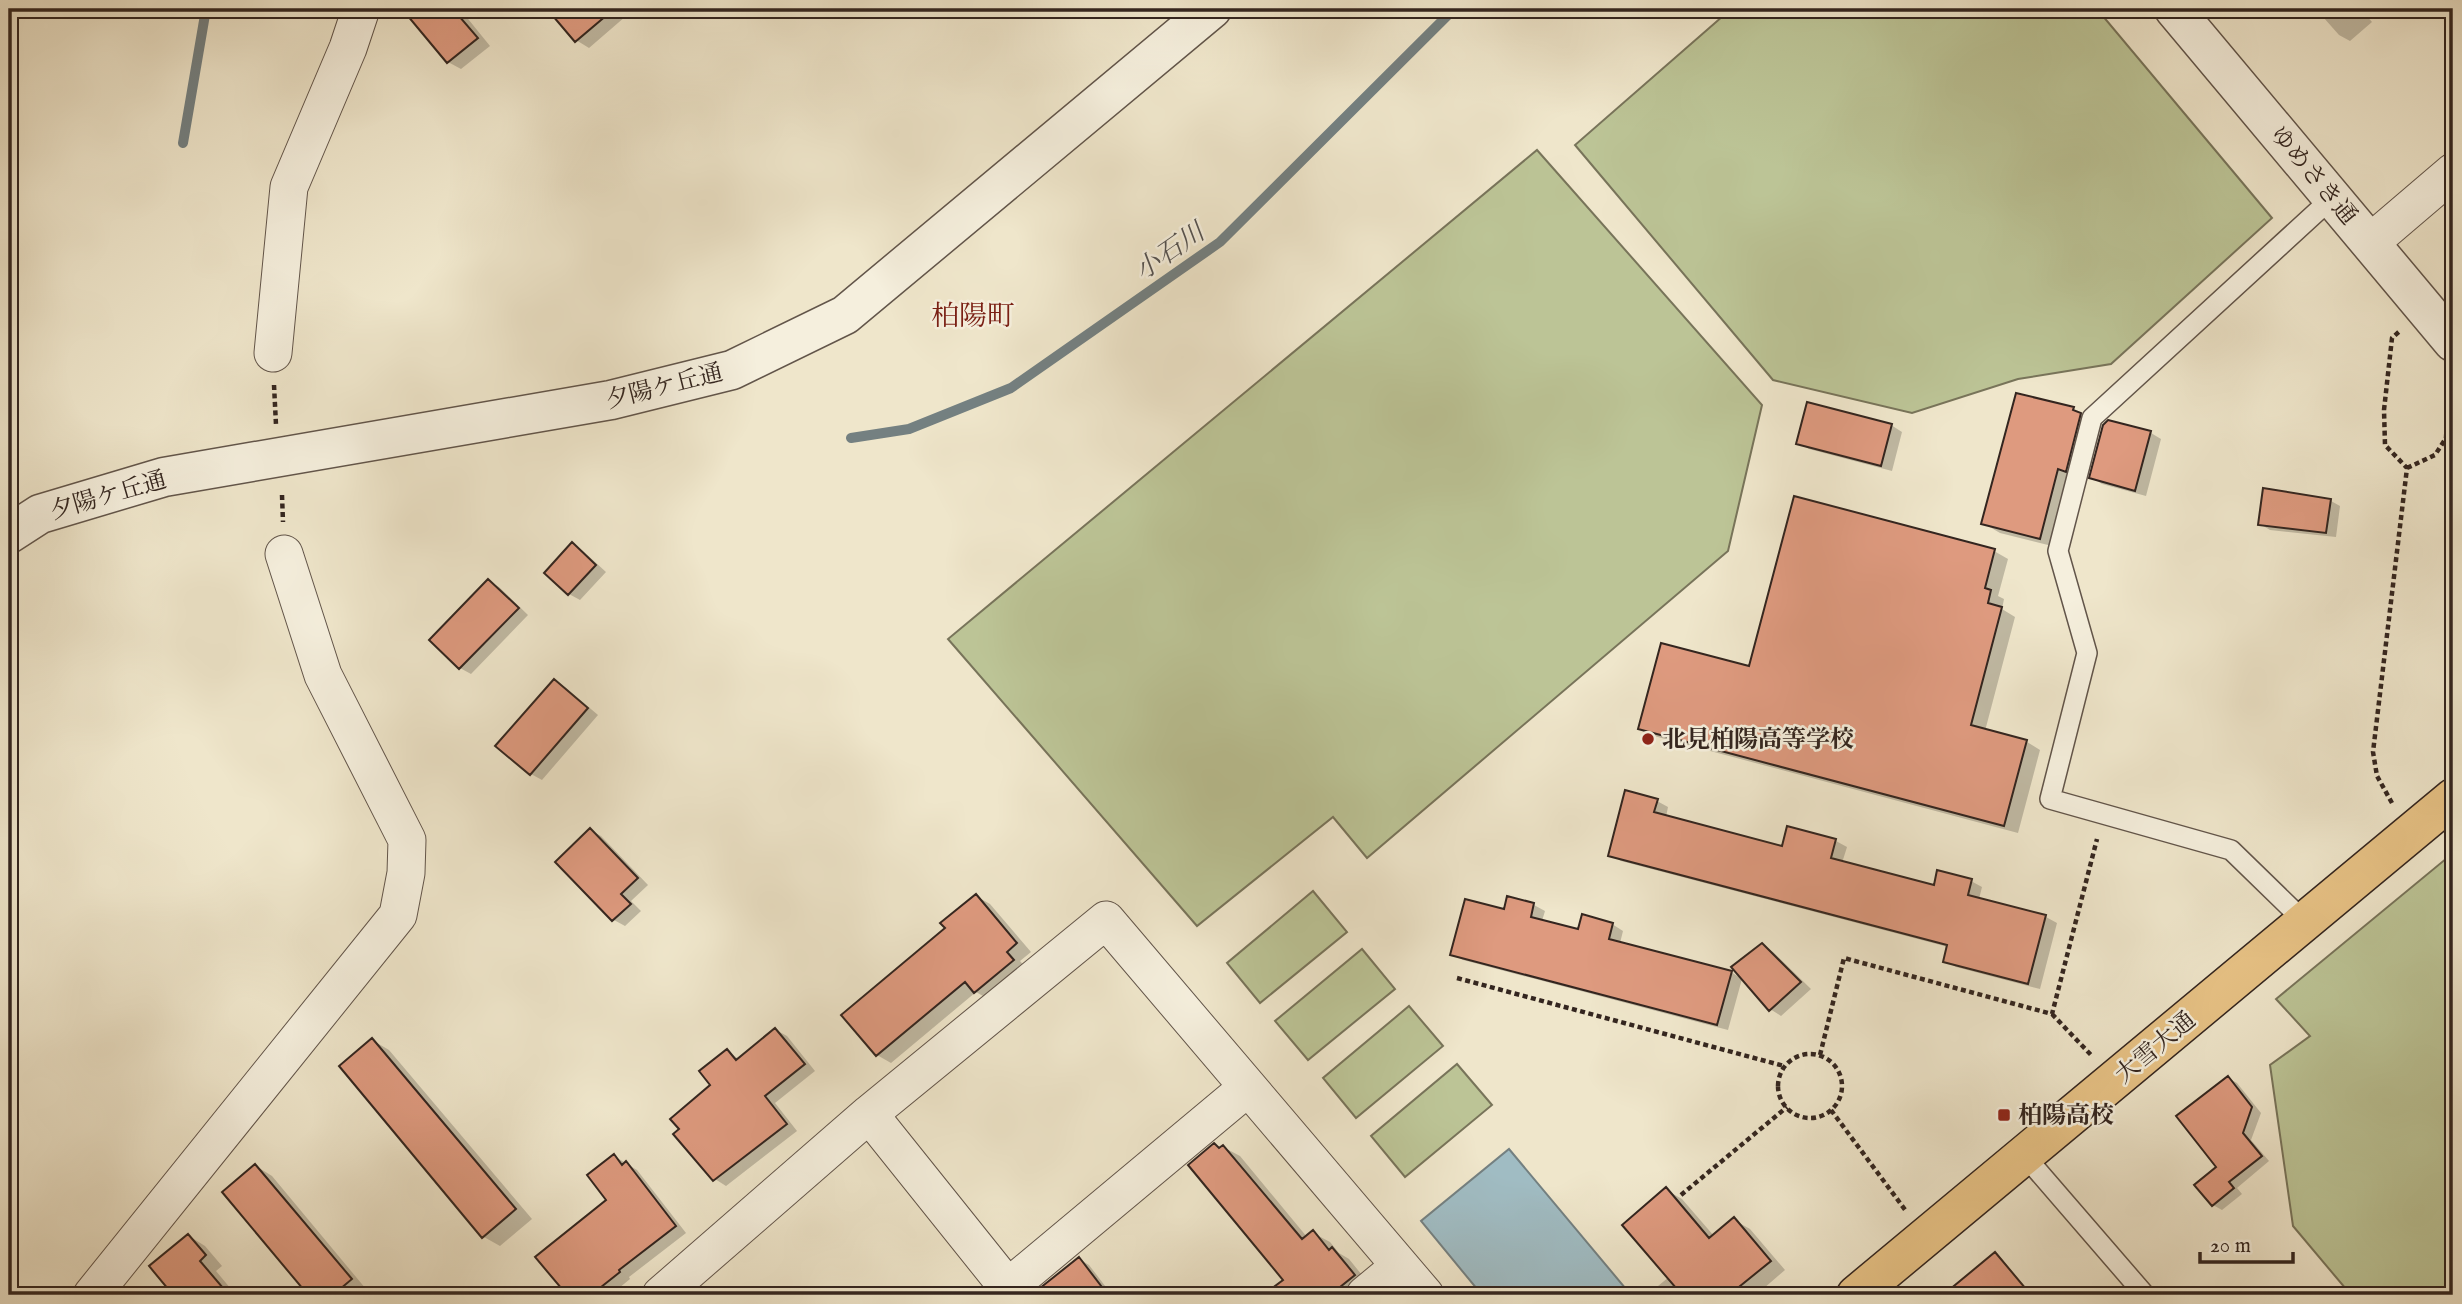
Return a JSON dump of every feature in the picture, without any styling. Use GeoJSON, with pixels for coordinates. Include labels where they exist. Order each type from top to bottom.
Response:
{"type":"FeatureCollection","features":[{"type":"Feature","properties":{"kind":"highway","name":"大雪大通"},"geometry":{"type":"LineString","coordinates":[[1856,1295],[2453,798]]}},
{"type":"Feature","properties":{"kind":"street"},"geometry":{"type":"LineString","coordinates":[[273,353],[289,187],[348,48],[361,9]]}},
{"type":"Feature","properties":{"kind":"street","name":"夕陽ケ丘通"},"geometry":{"type":"LineString","coordinates":[[9,534],[40,514],[164,477],[611,400],[732,370],[845,315],[1212,9]]}},
{"type":"Feature","properties":{"kind":"street","name":"ゆめさき通"},"geometry":{"type":"LineString","coordinates":[[2174,9],[2453,342]]}},
{"type":"Feature","properties":{"kind":"street"},"geometry":{"type":"LineString","coordinates":[[2371,242],[2453,172]]}},
{"type":"Feature","properties":{"kind":"street"},"geometry":{"type":"LineString","coordinates":[[92,1295],[398,915],[407,840],[323,675],[284,554]]}},
{"type":"Feature","properties":{"kind":"street"},"geometry":{"type":"LineString","coordinates":[[661,1295],[869,1114],[1106,920],[1425,1295]]}},
{"type":"Feature","properties":{"kind":"street"},"geometry":{"type":"LineString","coordinates":[[869,1114],[1007,1293],[1247,1087]]}},
{"type":"Feature","properties":{"kind":"street"},"geometry":{"type":"LineString","coordinates":[[1365,1295],[1400,1266]]}},
{"type":"Feature","properties":{"kind":"lane"},"geometry":{"type":"LineString","coordinates":[[2305,922],[2231,850],[2050,799],[2087,653],[2058,551],[2092,418],[2333,197]]}},
{"type":"Feature","properties":{"kind":"lane"},"geometry":{"type":"LineString","coordinates":[[2024,1155],[2145,1295]]}},
{"type":"Feature","properties":{"kind":"path"},"geometry":{"type":"LineString","coordinates":[[2407,468],[2385,445],[2384,411],[2392,338],[2426,308]]}},
{"type":"Feature","properties":{"kind":"path"},"geometry":{"type":"LineString","coordinates":[[273,353],[276,427]]}},
{"type":"Feature","properties":{"kind":"path"},"geometry":{"type":"LineString","coordinates":[[2407,468],[2435,455],[2446,438],[2448,401],[2453,397]]}},
{"type":"Feature","properties":{"kind":"path"},"geometry":{"type":"LineString","coordinates":[[2407,468],[2373,752],[2377,776],[2410,834]]}},
{"type":"Feature","properties":{"kind":"path"},"geometry":{"type":"LineString","coordinates":[[2052,1014],[2103,814]]}},
{"type":"Feature","properties":{"kind":"path"},"geometry":{"type":"LineString","coordinates":[[1820,1055],[1844,958],[2052,1014],[2114,1080]]}},
{"type":"Feature","properties":{"kind":"path"},"geometry":{"type":"LineString","coordinates":[[1457,978],[1784,1066]]}},
{"type":"Feature","properties":{"kind":"path"},"geometry":{"type":"LineString","coordinates":[[1805,1054],[1820,1055],[1829,1060],[1838,1069],[1842,1081],[1841,1094],[1836,1105],[1815,1118],[1802,1118],[1787,1107],[1778,1091],[1778,1078],[1784,1066],[1793,1058],[1805,1054]]}},
{"type":"Feature","properties":{"kind":"path"},"geometry":{"type":"LineString","coordinates":[[1681,1195],[1787,1107]]}},
{"type":"Feature","properties":{"kind":"path"},"geometry":{"type":"LineString","coordinates":[[1831,1110],[1890,1192],[1928,1236]]}},
{"type":"Feature","properties":{"kind":"green space"},"geometry":{"type":"Polygon","coordinates":[[[1731,9],[2097,9],[2272,218],[2111,364],[2018,379],[1912,413],[1773,380],[1575,145],[1731,9]]]}},
{"type":"Feature","properties":{"kind":"green space"},"geometry":{"type":"Polygon","coordinates":[[[1537,150],[1762,405],[1728,551],[1367,858],[1333,817],[1197,926],[948,639],[1537,150]]]}},
{"type":"Feature","properties":{"kind":"green space"},"geometry":{"type":"Polygon","coordinates":[[[2453,853],[2453,1295],[2351,1295],[2293,1226],[2270,1065],[2310,1036],[2276,999],[2453,853]]]}},
{"type":"Feature","properties":{"kind":"green space"},"geometry":{"type":"Polygon","coordinates":[[[1313,891],[1347,932],[1260,1003],[1227,963],[1313,891]]]}},
{"type":"Feature","properties":{"kind":"green space"},"geometry":{"type":"Polygon","coordinates":[[[1362,949],[1395,989],[1308,1060],[1275,1021],[1362,949]]]}},
{"type":"Feature","properties":{"kind":"green space"},"geometry":{"type":"Polygon","coordinates":[[[1409,1006],[1443,1046],[1356,1118],[1323,1078],[1409,1006]]]}},
{"type":"Feature","properties":{"kind":"green space"},"geometry":{"type":"Polygon","coordinates":[[[1457,1064],[1492,1105],[1405,1177],[1371,1136],[1457,1064]]]}},
{"type":"Feature","properties":{"kind":"water"},"geometry":{"type":"Polygon","coordinates":[[[1509,1149],[1631,1295],[1482,1295],[1421,1221],[1509,1149]]]}},
{"type":"Feature","properties":{"kind":"building"},"geometry":{"type":"Polygon","coordinates":[[[402,9],[453,9],[478,38],[447,63],[402,9]]]}},
{"type":"Feature","properties":{"kind":"building"},"geometry":{"type":"Polygon","coordinates":[[[547,9],[614,9],[575,42],[547,9]]]}},
{"type":"Feature","properties":{"kind":"building"},"geometry":{"type":"Polygon","coordinates":[[[2016,393],[2074,407],[2073,410],[2081,413],[2066,472],[2058,469],[2040,539],[1981,524],[2016,393]]]}},
{"type":"Feature","properties":{"kind":"building"},"geometry":{"type":"Polygon","coordinates":[[[1807,402],[1892,424],[1881,466],[1796,444],[1807,402]]]}},
{"type":"Feature","properties":{"kind":"building"},"geometry":{"type":"Polygon","coordinates":[[[2108,420],[2151,431],[2135,491],[2089,478],[2103,425],[2108,420]]]}},
{"type":"Feature","properties":{"kind":"building"},"geometry":{"type":"Polygon","coordinates":[[[2263,488],[2331,499],[2326,533],[2258,525],[2263,488]]]}},
{"type":"Feature","properties":{"kind":"building"},"geometry":{"type":"Polygon","coordinates":[[[1794,496],[1995,549],[1985,588],[1991,590],[1988,603],[2002,607],[1971,725],[2027,740],[2004,826],[1638,729],[1661,643],[1749,666],[1794,496]]]}},
{"type":"Feature","properties":{"kind":"building"},"geometry":{"type":"Polygon","coordinates":[[[572,542],[596,565],[568,595],[544,573],[572,542]]]}},
{"type":"Feature","properties":{"kind":"building"},"geometry":{"type":"Polygon","coordinates":[[[488,579],[519,608],[459,669],[429,640],[488,579]]]}},
{"type":"Feature","properties":{"kind":"building"},"geometry":{"type":"Polygon","coordinates":[[[554,679],[588,708],[530,775],[495,746],[554,679]]]}},
{"type":"Feature","properties":{"kind":"building"},"geometry":{"type":"Polygon","coordinates":[[[1625,790],[1658,799],[1654,812],[1782,846],[1787,826],[1836,839],[1831,858],[1934,885],[1937,870],[1972,879],[1968,895],[2046,915],[2028,984],[1943,962],[1947,945],[1608,856],[1625,790]]]}},
{"type":"Feature","properties":{"kind":"building"},"geometry":{"type":"Polygon","coordinates":[[[590,828],[638,878],[621,894],[631,904],[612,921],[555,862],[590,828]]]}},
{"type":"Feature","properties":{"kind":"building"},"geometry":{"type":"Polygon","coordinates":[[[976,894],[1017,943],[1007,952],[1014,960],[974,993],[965,982],[876,1056],[841,1015],[945,928],[940,923],[976,894]]]}},
{"type":"Feature","properties":{"kind":"building"},"geometry":{"type":"Polygon","coordinates":[[[1507,896],[1534,903],[1531,917],[1578,929],[1582,914],[1613,923],[1609,939],[1732,971],[1717,1025],[1450,955],[1465,899],[1504,909],[1507,896]]]}},
{"type":"Feature","properties":{"kind":"building"},"geometry":{"type":"Polygon","coordinates":[[[1762,943],[1801,982],[1769,1011],[1731,967],[1762,943]]]}},
{"type":"Feature","properties":{"kind":"building"},"geometry":{"type":"Polygon","coordinates":[[[775,1028],[805,1064],[765,1096],[787,1124],[713,1181],[673,1134],[679,1129],[670,1119],[710,1085],[699,1071],[727,1049],[736,1060],[775,1028]]]}},
{"type":"Feature","properties":{"kind":"building"},"geometry":{"type":"Polygon","coordinates":[[[372,1038],[516,1209],[482,1238],[339,1066],[372,1038]]]}},
{"type":"Feature","properties":{"kind":"building"},"geometry":{"type":"Polygon","coordinates":[[[2228,1076],[2252,1107],[2243,1133],[2262,1156],[2229,1182],[2234,1188],[2212,1206],[2194,1185],[2216,1167],[2176,1116],[2228,1076]]]}},
{"type":"Feature","properties":{"kind":"building"},"geometry":{"type":"Polygon","coordinates":[[[1214,1143],[1219,1148],[1223,1145],[1302,1239],[1313,1230],[1329,1250],[1332,1247],[1355,1275],[1330,1295],[1263,1295],[1283,1280],[1188,1165],[1214,1143]]]}},
{"type":"Feature","properties":{"kind":"building"},"geometry":{"type":"Polygon","coordinates":[[[614,1154],[622,1165],[626,1161],[676,1226],[591,1295],[567,1295],[535,1257],[606,1200],[587,1175],[614,1154]]]}},
{"type":"Feature","properties":{"kind":"building"},"geometry":{"type":"Polygon","coordinates":[[[255,1164],[352,1279],[333,1295],[308,1295],[222,1192],[255,1164]]]}},
{"type":"Feature","properties":{"kind":"building"},"geometry":{"type":"Polygon","coordinates":[[[1666,1187],[1709,1238],[1734,1217],[1771,1261],[1729,1295],[1682,1295],[1622,1225],[1666,1187]]]}},
{"type":"Feature","properties":{"kind":"building"},"geometry":{"type":"Polygon","coordinates":[[[188,1234],[206,1255],[200,1261],[229,1295],[173,1295],[149,1266],[188,1234]]]}},
{"type":"Feature","properties":{"kind":"building"},"geometry":{"type":"Polygon","coordinates":[[[1995,1252],[2031,1295],[1943,1295],[1995,1252]]]}},
{"type":"Feature","properties":{"kind":"building"},"geometry":{"type":"Polygon","coordinates":[[[1079,1257],[1108,1295],[1034,1295],[1035,1292],[1079,1257]]]}},
{"type":"Feature","properties":{"kind":"waterway"},"geometry":{"type":"LineString","coordinates":[[183,143],[206,9]]}},
{"type":"Feature","properties":{"kind":"waterway","name":"小石川"},"geometry":{"type":"LineString","coordinates":[[851,438],[909,429],[1011,388],[1220,242],[1454,9]]}},
{"type":"Feature","properties":{"kind":"place","name":"北見柏陽高等学校"},"geometry":{"type":"Point","coordinates":[1648,739]}},
{"type":"Feature","properties":{"kind":"place","name":"柏陽高校"},"geometry":{"type":"Point","coordinates":[2004,1115]}},
{"type":"Feature","properties":{"kind":"district","name":"柏陽町"},"geometry":{"type":"Point","coordinates":[973,315]}}]}
